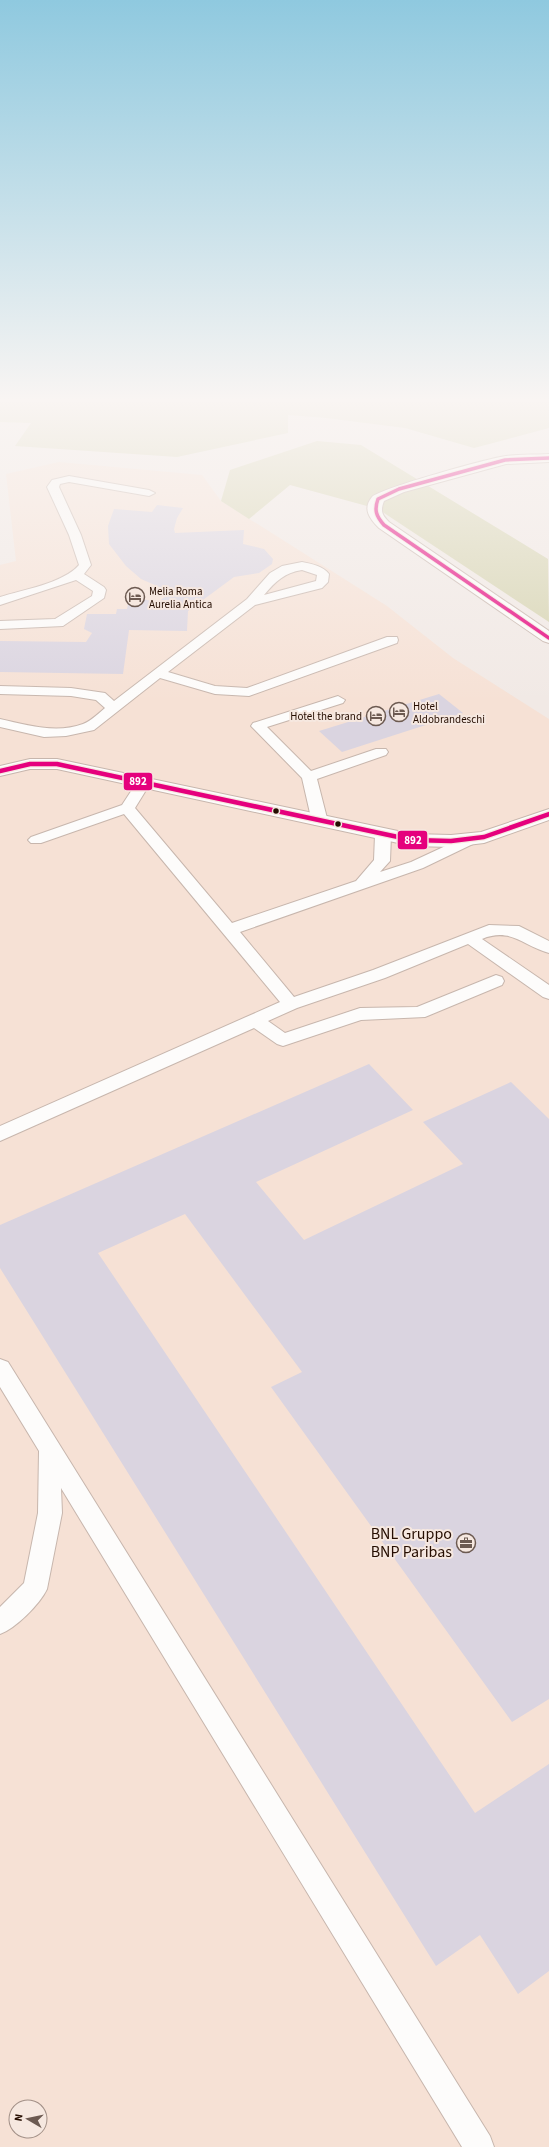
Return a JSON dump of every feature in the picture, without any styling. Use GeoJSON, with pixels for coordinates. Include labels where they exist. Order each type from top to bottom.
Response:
{"type":"FeatureCollection","features":[{"type":"Feature","properties":{"kind":"street"},"geometry":{"type":"LineString","coordinates":[[377,501],[374,509],[375,516],[384,525],[549,638]]}},
{"type":"Feature","properties":{"kind":"street"},"geometry":{"type":"LineString","coordinates":[[0,771],[30,764],[57,764],[320,822],[383,835],[427,841],[472,839],[494,835],[549,814]]}},
{"type":"Feature","properties":{"kind":"lane"},"geometry":{"type":"LineString","coordinates":[[0,601],[63,581],[77,575],[85,565],[76,534],[60,501]]}},
{"type":"Feature","properties":{"kind":"lane"},"geometry":{"type":"LineString","coordinates":[[0,723],[18,729],[43,733],[66,733],[89,727],[160,674],[251,602],[274,576],[286,569],[302,566],[313,568],[323,574],[322,582],[318,585],[251,602]]}},
{"type":"Feature","properties":{"kind":"lane"},"geometry":{"type":"LineString","coordinates":[[0,625],[58,623],[98,598],[100,590],[77,575]]}},
{"type":"Feature","properties":{"kind":"lane"},"geometry":{"type":"LineString","coordinates":[[160,674],[203,687],[237,693],[249,692],[392,640]]}},
{"type":"Feature","properties":{"kind":"lane"},"geometry":{"type":"LineString","coordinates":[[0,690],[71,692],[100,696],[114,708]]}},
{"type":"Feature","properties":{"kind":"lane"},"geometry":{"type":"LineString","coordinates":[[320,822],[310,777],[258,726],[338,700]]}},
{"type":"Feature","properties":{"kind":"lane"},"geometry":{"type":"LineString","coordinates":[[310,777],[381,752]]}},
{"type":"Feature","properties":{"kind":"lane"},"geometry":{"type":"LineString","coordinates":[[36,840],[127,808],[144,782]]}},
{"type":"Feature","properties":{"kind":"lane"},"geometry":{"type":"LineString","coordinates":[[127,808],[291,1004]]}},
{"type":"Feature","properties":{"kind":"lane"},"geometry":{"type":"LineString","coordinates":[[362,883],[382,861],[383,835]]}},
{"type":"Feature","properties":{"kind":"lane"},"geometry":{"type":"LineString","coordinates":[[229,930],[417,865],[472,839]]}},
{"type":"Feature","properties":{"kind":"lane"},"geometry":{"type":"LineString","coordinates":[[0,1134],[291,1004],[379,974],[489,930],[513,930],[549,948]]}},
{"type":"Feature","properties":{"kind":"lane"},"geometry":{"type":"LineString","coordinates":[[470,938],[549,993]]}},
{"type":"Feature","properties":{"kind":"lane"},"geometry":{"type":"LineString","coordinates":[[255,1020],[283,1040],[360,1014],[419,1013],[496,981]]}},
{"type":"Feature","properties":{"kind":"lane"},"geometry":{"type":"LineString","coordinates":[[0,1368],[479,2147]]}},
{"type":"Feature","properties":{"kind":"lane"},"geometry":{"type":"LineString","coordinates":[[0,1623],[35,1589],[50,1514],[50,1449]]}},
{"type":"Feature","properties":{"kind":"shaded area"},"geometry":{"type":"Polygon","coordinates":[[[9,501],[221,501],[387,606],[453,658],[549,719],[549,2147],[0,2147],[0,565],[16,561],[9,501]]]}},
{"type":"Feature","properties":{"kind":"shaded area"},"geometry":{"type":"Polygon","coordinates":[[[221,501],[270,501],[249,519],[221,501]]]}},
{"type":"Feature","properties":{"kind":"shaded area"},"geometry":{"type":"Polygon","coordinates":[[[349,501],[453,501],[548,559],[549,622],[378,509],[349,501]]]}},
{"type":"Feature","properties":{"kind":"building"},"geometry":{"type":"Polygon","coordinates":[[[157,505],[183,508],[177,518],[174,529],[175,533],[244,530],[243,544],[264,549],[273,559],[272,564],[259,573],[234,577],[188,611],[187,631],[129,630],[123,674],[0,672],[0,641],[86,642],[92,633],[84,629],[87,614],[116,614],[117,609],[127,609],[128,604],[138,604],[142,599],[158,602],[171,592],[141,579],[126,566],[109,544],[108,526],[114,509],[152,512],[157,505]]]}},
{"type":"Feature","properties":{"kind":"building"},"geometry":{"type":"Polygon","coordinates":[[[439,694],[463,713],[342,752],[319,731],[439,694]]]}},
{"type":"Feature","properties":{"kind":"building","name":"BNL Gruppo BNP Paribas"},"geometry":{"type":"Polygon","coordinates":[[[369,1064],[413,1110],[256,1182],[304,1240],[463,1164],[423,1122],[511,1082],[549,1119],[549,1699],[512,1722],[271,1387],[302,1372],[185,1214],[98,1253],[475,1813],[549,1764],[549,1971],[518,1994],[480,1935],[436,1966],[0,1268],[0,1225],[369,1064]]]}},
{"type":"Feature","properties":{"kind":"transit line","name":"892"},"geometry":{"type":"LineString","coordinates":[[377,501],[375,511],[384,525],[549,638]]}},
{"type":"Feature","properties":{"kind":"transit line","name":"892"},"geometry":{"type":"LineString","coordinates":[[0,771],[30,764],[57,764],[412,840],[451,841],[484,837],[549,814]]}},
{"type":"Feature","properties":{"kind":"place","name":"Melia Roma Aurelia Antica"},"geometry":{"type":"Point","coordinates":[135,597]}},
{"type":"Feature","properties":{"kind":"place","name":"Hotel Aldobrandeschi"},"geometry":{"type":"Point","coordinates":[399,712]}},
{"type":"Feature","properties":{"kind":"place","name":"Hotel the brand"},"geometry":{"type":"Point","coordinates":[376,716]}},
{"type":"Feature","properties":{"kind":"place","name":"BNL Gruppo BNP Paribas"},"geometry":{"type":"Point","coordinates":[466,1543]}}]}
